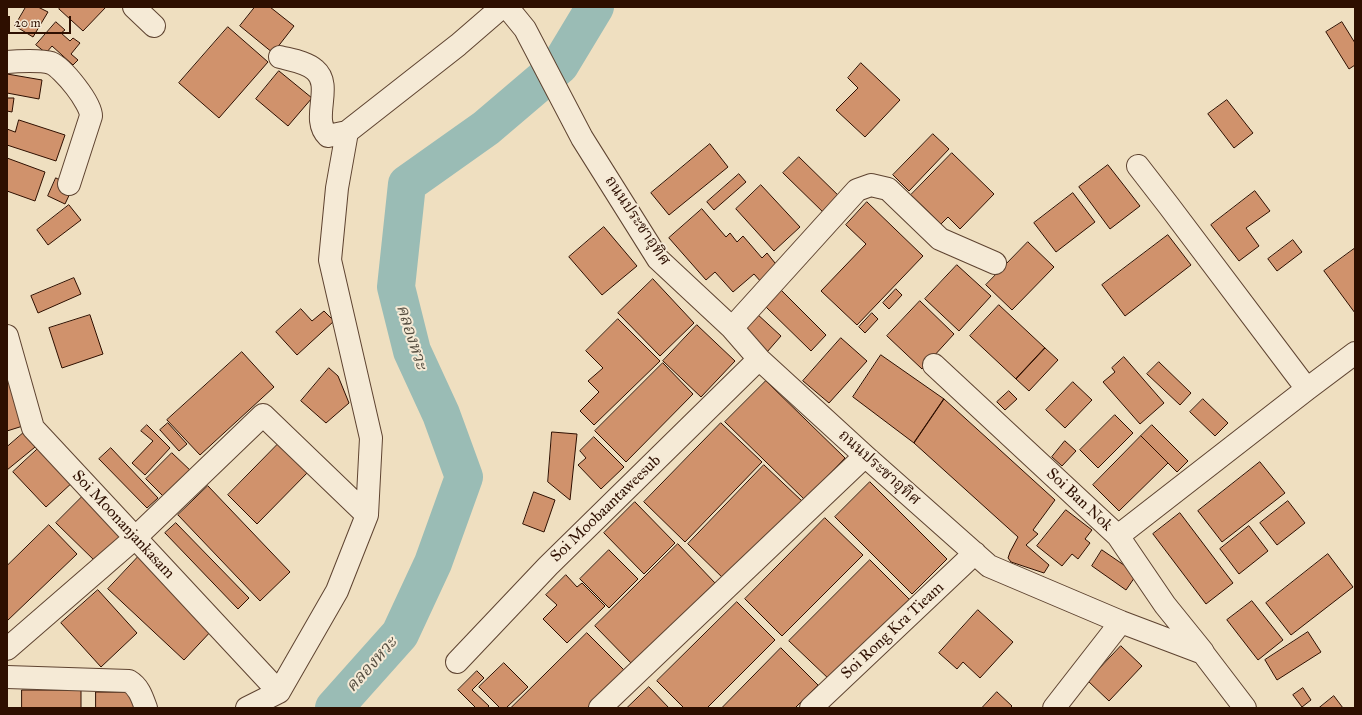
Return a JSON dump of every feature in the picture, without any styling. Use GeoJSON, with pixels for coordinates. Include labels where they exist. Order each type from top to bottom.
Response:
{"type":"FeatureCollection","features":[{"type":"Feature","properties":{"kind":"street"},"geometry":{"type":"LineString","coordinates":[[134,7],[154,26]]}},
{"type":"Feature","properties":{"kind":"street"},"geometry":{"type":"LineString","coordinates":[[280,57],[300,63],[315,70],[322,84],[321,124],[323,132],[328,136],[347,132],[458,45],[502,7]]}},
{"type":"Feature","properties":{"kind":"street","name":"ถนนประชาอุทิศ"},"geometry":{"type":"LineString","coordinates":[[507,7],[525,29],[582,138],[658,259],[732,328],[759,359],[989,566],[1121,622],[1203,653]]}},
{"type":"Feature","properties":{"kind":"street"},"geometry":{"type":"LineString","coordinates":[[7,62],[45,62],[52,64],[75,86],[91,110],[91,116],[68,184]]}},
{"type":"Feature","properties":{"kind":"street"},"geometry":{"type":"LineString","coordinates":[[247,708],[279,692],[337,591],[367,515],[371,438],[330,260],[337,188],[347,132]]}},
{"type":"Feature","properties":{"kind":"street"},"geometry":{"type":"LineString","coordinates":[[1138,166],[1307,389]]}},
{"type":"Feature","properties":{"kind":"street"},"geometry":{"type":"LineString","coordinates":[[732,328],[857,190],[871,185],[888,189],[940,239],[995,263]]}},
{"type":"Feature","properties":{"kind":"street","name":"Soi Moonanjankasam"},"geometry":{"type":"LineString","coordinates":[[7,336],[33,428],[279,692]]}},
{"type":"Feature","properties":{"kind":"street"},"geometry":{"type":"LineString","coordinates":[[1118,536],[1355,353]]}},
{"type":"Feature","properties":{"kind":"street","name":"Soi Moobaantaweesub"},"geometry":{"type":"LineString","coordinates":[[457,662],[548,566],[759,359]]}},
{"type":"Feature","properties":{"kind":"street","name":"Soi Ban Nok"},"geometry":{"type":"LineString","coordinates":[[934,365],[1118,536],[1165,605],[1203,653]]}},
{"type":"Feature","properties":{"kind":"street"},"geometry":{"type":"LineString","coordinates":[[7,649],[135,538],[263,415],[367,515]]}},
{"type":"Feature","properties":{"kind":"street"},"geometry":{"type":"LineString","coordinates":[[600,708],[865,456]]}},
{"type":"Feature","properties":{"kind":"street","name":"Soi Rong Kra Tieam"},"geometry":{"type":"LineString","coordinates":[[811,708],[975,553]]}},
{"type":"Feature","properties":{"kind":"street"},"geometry":{"type":"LineString","coordinates":[[1054,708],[1121,622]]}},
{"type":"Feature","properties":{"kind":"street"},"geometry":{"type":"LineString","coordinates":[[1203,653],[1245,708]]}},
{"type":"Feature","properties":{"kind":"street"},"geometry":{"type":"LineString","coordinates":[[7,677],[129,681],[135,684],[139,690],[146,708]]}},
{"type":"Feature","properties":{"kind":"building"},"geometry":{"type":"Polygon","coordinates":[[[26,7],[38,7],[48,12],[33,37],[15,26],[26,7]]]}},
{"type":"Feature","properties":{"kind":"building"},"geometry":{"type":"Polygon","coordinates":[[[61,7],[106,7],[83,31],[59,9],[61,7]]]}},
{"type":"Feature","properties":{"kind":"building"},"geometry":{"type":"Polygon","coordinates":[[[255,7],[270,7],[294,26],[273,53],[240,26],[255,7]]]}},
{"type":"Feature","properties":{"kind":"building"},"geometry":{"type":"Polygon","coordinates":[[[56,22],[65,30],[61,33],[70,41],[73,38],[80,43],[71,54],[78,60],[73,65],[52,46],[46,53],[36,45],[56,22]]]}},
{"type":"Feature","properties":{"kind":"building"},"geometry":{"type":"Polygon","coordinates":[[[1342,22],[1355,43],[1355,65],[1349,69],[1326,32],[1342,22]]]}},
{"type":"Feature","properties":{"kind":"building"},"geometry":{"type":"Polygon","coordinates":[[[228,27],[268,62],[219,118],[179,83],[228,27]]]}},
{"type":"Feature","properties":{"kind":"building"},"geometry":{"type":"Polygon","coordinates":[[[861,63],[900,100],[865,137],[836,110],[858,88],[848,78],[861,63]]]}},
{"type":"Feature","properties":{"kind":"building"},"geometry":{"type":"Polygon","coordinates":[[[279,71],[312,98],[288,126],[256,99],[279,71]]]}},
{"type":"Feature","properties":{"kind":"building"},"geometry":{"type":"Polygon","coordinates":[[[7,74],[42,80],[39,99],[7,93],[7,74]]]}},
{"type":"Feature","properties":{"kind":"building"},"geometry":{"type":"Polygon","coordinates":[[[7,98],[14,98],[12,112],[7,111],[7,98]]]}},
{"type":"Feature","properties":{"kind":"building"},"geometry":{"type":"Polygon","coordinates":[[[1227,100],[1253,133],[1234,148],[1208,114],[1227,100]]]}},
{"type":"Feature","properties":{"kind":"building"},"geometry":{"type":"Polygon","coordinates":[[[19,120],[65,135],[56,161],[7,145],[7,129],[15,132],[19,120]]]}},
{"type":"Feature","properties":{"kind":"building"},"geometry":{"type":"Polygon","coordinates":[[[933,134],[949,149],[909,191],[893,175],[933,134]]]}},
{"type":"Feature","properties":{"kind":"building"},"geometry":{"type":"Polygon","coordinates":[[[710,144],[728,167],[669,215],[651,193],[710,144]]]}},
{"type":"Feature","properties":{"kind":"building"},"geometry":{"type":"Polygon","coordinates":[[[952,153],[994,194],[960,229],[948,217],[941,224],[911,195],[952,153]]]}},
{"type":"Feature","properties":{"kind":"building"},"geometry":{"type":"Polygon","coordinates":[[[799,157],[843,200],[827,216],[783,173],[799,157]]]}},
{"type":"Feature","properties":{"kind":"building"},"geometry":{"type":"Polygon","coordinates":[[[7,158],[45,172],[35,201],[7,191],[7,158]]]}},
{"type":"Feature","properties":{"kind":"building"},"geometry":{"type":"Polygon","coordinates":[[[1108,165],[1140,206],[1110,229],[1079,187],[1108,165]]]}},
{"type":"Feature","properties":{"kind":"building"},"geometry":{"type":"Polygon","coordinates":[[[739,174],[746,182],[714,210],[707,202],[739,174]]]}},
{"type":"Feature","properties":{"kind":"building"},"geometry":{"type":"Polygon","coordinates":[[[56,178],[73,187],[65,204],[48,196],[56,178]]]}},
{"type":"Feature","properties":{"kind":"building"},"geometry":{"type":"Polygon","coordinates":[[[761,185],[800,227],[774,251],[736,209],[761,185]]]}},
{"type":"Feature","properties":{"kind":"building"},"geometry":{"type":"Polygon","coordinates":[[[1255,191],[1270,211],[1246,228],[1259,246],[1239,261],[1211,225],[1255,191]]]}},
{"type":"Feature","properties":{"kind":"building"},"geometry":{"type":"Polygon","coordinates":[[[1073,193],[1095,222],[1056,252],[1034,223],[1073,193]]]}},
{"type":"Feature","properties":{"kind":"building"},"geometry":{"type":"Polygon","coordinates":[[[867,202],[923,256],[857,325],[821,291],[866,244],[846,225],[867,202]]]}},
{"type":"Feature","properties":{"kind":"building"},"geometry":{"type":"Polygon","coordinates":[[[69,205],[81,220],[48,245],[37,230],[69,205]]]}},
{"type":"Feature","properties":{"kind":"building"},"geometry":{"type":"Polygon","coordinates":[[[702,209],[726,237],[730,233],[737,242],[743,236],[762,258],[767,253],[779,268],[762,283],[754,274],[733,292],[715,272],[706,280],[669,238],[702,209]]]}},
{"type":"Feature","properties":{"kind":"building"},"geometry":{"type":"Polygon","coordinates":[[[604,227],[637,266],[602,295],[569,257],[604,227]]]}},
{"type":"Feature","properties":{"kind":"building"},"geometry":{"type":"Polygon","coordinates":[[[1168,235],[1191,265],[1125,316],[1102,285],[1168,235]]]}},
{"type":"Feature","properties":{"kind":"building"},"geometry":{"type":"Polygon","coordinates":[[[1293,240],[1302,252],[1277,271],[1268,259],[1293,240]]]}},
{"type":"Feature","properties":{"kind":"building"},"geometry":{"type":"Polygon","coordinates":[[[1028,242],[1054,267],[1012,310],[986,285],[1028,242]]]}},
{"type":"Feature","properties":{"kind":"building"},"geometry":{"type":"Polygon","coordinates":[[[1354,249],[1355,251],[1355,313],[1324,271],[1354,249]]]}},
{"type":"Feature","properties":{"kind":"building"},"geometry":{"type":"Polygon","coordinates":[[[957,265],[991,296],[959,331],[925,299],[957,265]]]}},
{"type":"Feature","properties":{"kind":"building"},"geometry":{"type":"Polygon","coordinates":[[[74,278],[81,294],[38,313],[31,296],[74,278]]]}},
{"type":"Feature","properties":{"kind":"building"},"geometry":{"type":"Polygon","coordinates":[[[653,279],[694,323],[660,356],[618,313],[653,279]]]}},
{"type":"Feature","properties":{"kind":"building"},"geometry":{"type":"Polygon","coordinates":[[[896,289],[902,295],[889,309],[883,303],[896,289]]]}},
{"type":"Feature","properties":{"kind":"building"},"geometry":{"type":"Polygon","coordinates":[[[781,290],[826,335],[811,351],[766,307],[781,290]]]}},
{"type":"Feature","properties":{"kind":"building"},"geometry":{"type":"Polygon","coordinates":[[[920,301],[954,334],[922,369],[887,336],[920,301]]]}},
{"type":"Feature","properties":{"kind":"building"},"geometry":{"type":"Polygon","coordinates":[[[999,305],[1045,348],[1016,379],[970,336],[999,305]]]}},
{"type":"Feature","properties":{"kind":"building"},"geometry":{"type":"Polygon","coordinates":[[[301,309],[312,321],[324,311],[334,321],[297,355],[276,332],[301,309]]]}},
{"type":"Feature","properties":{"kind":"building"},"geometry":{"type":"Polygon","coordinates":[[[756,313],[781,336],[767,352],[742,329],[756,313]]]}},
{"type":"Feature","properties":{"kind":"building"},"geometry":{"type":"Polygon","coordinates":[[[872,313],[878,319],[865,333],[859,327],[872,313]]]}},
{"type":"Feature","properties":{"kind":"building"},"geometry":{"type":"Polygon","coordinates":[[[90,315],[103,354],[62,368],[49,328],[90,315]]]}},
{"type":"Feature","properties":{"kind":"building"},"geometry":{"type":"Polygon","coordinates":[[[618,319],[660,361],[594,425],[580,411],[599,392],[588,381],[603,368],[586,351],[618,319]]]}},
{"type":"Feature","properties":{"kind":"building"},"geometry":{"type":"Polygon","coordinates":[[[697,325],[735,361],[701,397],[663,361],[697,325]]]}},
{"type":"Feature","properties":{"kind":"building"},"geometry":{"type":"Polygon","coordinates":[[[841,338],[867,361],[829,403],[803,381],[841,338]]]}},
{"type":"Feature","properties":{"kind":"building"},"geometry":{"type":"Polygon","coordinates":[[[1045,348],[1058,360],[1029,391],[1016,379],[1045,348]]]}},
{"type":"Feature","properties":{"kind":"building"},"geometry":{"type":"Polygon","coordinates":[[[242,352],[274,387],[200,455],[167,420],[242,352]]]}},
{"type":"Feature","properties":{"kind":"building"},"geometry":{"type":"Polygon","coordinates":[[[881,355],[944,399],[914,443],[853,397],[881,355]]]}},
{"type":"Feature","properties":{"kind":"building"},"geometry":{"type":"Polygon","coordinates":[[[1124,357],[1164,403],[1140,424],[1103,382],[1115,372],[1112,368],[1124,357]]]}},
{"type":"Feature","properties":{"kind":"building"},"geometry":{"type":"Polygon","coordinates":[[[1159,362],[1191,393],[1180,405],[1147,374],[1159,362]]]}},
{"type":"Feature","properties":{"kind":"building"},"geometry":{"type":"Polygon","coordinates":[[[663,363],[693,394],[626,462],[595,431],[663,363]]]}},
{"type":"Feature","properties":{"kind":"building"},"geometry":{"type":"Polygon","coordinates":[[[7,367],[26,425],[7,431],[7,367]]]}},
{"type":"Feature","properties":{"kind":"building"},"geometry":{"type":"Polygon","coordinates":[[[329,368],[338,376],[349,403],[326,423],[301,401],[329,368]]]}},
{"type":"Feature","properties":{"kind":"building"},"geometry":{"type":"Polygon","coordinates":[[[766,381],[845,458],[805,500],[725,422],[766,381]]]}},
{"type":"Feature","properties":{"kind":"building"},"geometry":{"type":"Polygon","coordinates":[[[1073,382],[1092,400],[1065,428],[1046,410],[1073,382]]]}},
{"type":"Feature","properties":{"kind":"building"},"geometry":{"type":"Polygon","coordinates":[[[1009,391],[1017,399],[1005,410],[997,402],[1009,391]]]}},
{"type":"Feature","properties":{"kind":"building"},"geometry":{"type":"Polygon","coordinates":[[[944,399],[1055,500],[1033,530],[1038,534],[1026,545],[1049,565],[1044,573],[1011,562],[1008,558],[1018,537],[914,443],[944,399]]]}},
{"type":"Feature","properties":{"kind":"building"},"geometry":{"type":"Polygon","coordinates":[[[1203,399],[1228,423],[1215,436],[1190,412],[1203,399]]]}},
{"type":"Feature","properties":{"kind":"building"},"geometry":{"type":"Polygon","coordinates":[[[1115,415],[1133,433],[1098,468],[1080,450],[1115,415]]]}},
{"type":"Feature","properties":{"kind":"building"},"geometry":{"type":"Polygon","coordinates":[[[168,423],[187,444],[179,451],[160,430],[168,423]]]}},
{"type":"Feature","properties":{"kind":"building"},"geometry":{"type":"Polygon","coordinates":[[[721,423],[762,462],[685,542],[644,502],[721,423]]]}},
{"type":"Feature","properties":{"kind":"building"},"geometry":{"type":"Polygon","coordinates":[[[147,425],[170,448],[145,475],[132,463],[153,441],[141,431],[147,425]]]}},
{"type":"Feature","properties":{"kind":"building"},"geometry":{"type":"Polygon","coordinates":[[[1152,425],[1188,461],[1177,472],[1141,436],[1152,425]]]}},
{"type":"Feature","properties":{"kind":"building"},"geometry":{"type":"Polygon","coordinates":[[[28,429],[40,443],[7,470],[7,447],[28,429]]]}},
{"type":"Feature","properties":{"kind":"building"},"geometry":{"type":"Polygon","coordinates":[[[552,432],[577,434],[570,500],[548,482],[552,432]]]}},
{"type":"Feature","properties":{"kind":"building"},"geometry":{"type":"Polygon","coordinates":[[[1141,436],[1168,463],[1119,511],[1093,485],[1141,436]]]}},
{"type":"Feature","properties":{"kind":"building"},"geometry":{"type":"Polygon","coordinates":[[[594,437],[624,467],[601,489],[578,465],[586,458],[580,451],[594,437]]]}},
{"type":"Feature","properties":{"kind":"building"},"geometry":{"type":"Polygon","coordinates":[[[282,440],[311,469],[257,524],[228,495],[282,440]]]}},
{"type":"Feature","properties":{"kind":"building"},"geometry":{"type":"Polygon","coordinates":[[[1065,441],[1076,451],[1062,466],[1052,457],[1065,441]]]}},
{"type":"Feature","properties":{"kind":"building"},"geometry":{"type":"Polygon","coordinates":[[[42,445],[75,480],[46,507],[13,472],[42,445]]]}},
{"type":"Feature","properties":{"kind":"building"},"geometry":{"type":"Polygon","coordinates":[[[111,448],[158,498],[147,508],[99,459],[111,448]]]}},
{"type":"Feature","properties":{"kind":"building"},"geometry":{"type":"Polygon","coordinates":[[[172,453],[192,472],[166,499],[146,479],[172,453]]]}},
{"type":"Feature","properties":{"kind":"building"},"geometry":{"type":"Polygon","coordinates":[[[1260,462],[1285,493],[1222,542],[1198,511],[1260,462]]]}},
{"type":"Feature","properties":{"kind":"building"},"geometry":{"type":"Polygon","coordinates":[[[764,465],[803,502],[726,581],[688,544],[764,465]]]}},
{"type":"Feature","properties":{"kind":"building"},"geometry":{"type":"Polygon","coordinates":[[[870,482],[947,559],[912,594],[835,517],[870,482]]]}},
{"type":"Feature","properties":{"kind":"building"},"geometry":{"type":"Polygon","coordinates":[[[208,486],[290,572],[260,601],[178,515],[208,486]]]}},
{"type":"Feature","properties":{"kind":"building"},"geometry":{"type":"Polygon","coordinates":[[[534,492],[555,500],[544,532],[523,524],[534,492]]]}},
{"type":"Feature","properties":{"kind":"building"},"geometry":{"type":"Polygon","coordinates":[[[84,495],[123,534],[96,562],[56,523],[84,495]]]}},
{"type":"Feature","properties":{"kind":"building"},"geometry":{"type":"Polygon","coordinates":[[[1288,501],[1305,523],[1277,545],[1260,523],[1288,501]]]}},
{"type":"Feature","properties":{"kind":"building"},"geometry":{"type":"Polygon","coordinates":[[[635,502],[675,543],[644,574],[604,533],[635,502]]]}},
{"type":"Feature","properties":{"kind":"building"},"geometry":{"type":"Polygon","coordinates":[[[1066,510],[1092,530],[1085,539],[1090,543],[1078,559],[1072,554],[1062,566],[1037,546],[1066,510]]]}},
{"type":"Feature","properties":{"kind":"building"},"geometry":{"type":"Polygon","coordinates":[[[1180,513],[1233,583],[1206,604],[1153,534],[1180,513]]]}},
{"type":"Feature","properties":{"kind":"building"},"geometry":{"type":"Polygon","coordinates":[[[825,518],[863,555],[782,636],[745,599],[825,518]]]}},
{"type":"Feature","properties":{"kind":"building"},"geometry":{"type":"Polygon","coordinates":[[[176,523],[249,598],[238,609],[165,533],[176,523]]]}},
{"type":"Feature","properties":{"kind":"building"},"geometry":{"type":"Polygon","coordinates":[[[49,525],[77,554],[7,621],[7,566],[49,525]]]}},
{"type":"Feature","properties":{"kind":"building"},"geometry":{"type":"Polygon","coordinates":[[[1249,526],[1268,551],[1239,574],[1220,549],[1249,526]]]}},
{"type":"Feature","properties":{"kind":"building"},"geometry":{"type":"Polygon","coordinates":[[[678,544],[715,583],[632,664],[595,626],[678,544]]]}},
{"type":"Feature","properties":{"kind":"building"},"geometry":{"type":"Polygon","coordinates":[[[609,550],[638,579],[609,608],[580,579],[609,550]]]}},
{"type":"Feature","properties":{"kind":"building"},"geometry":{"type":"Polygon","coordinates":[[[1102,550],[1137,574],[1126,590],[1092,566],[1102,550]]]}},
{"type":"Feature","properties":{"kind":"building"},"geometry":{"type":"Polygon","coordinates":[[[1328,554],[1353,587],[1291,635],[1266,603],[1328,554]]]}},
{"type":"Feature","properties":{"kind":"building"},"geometry":{"type":"Polygon","coordinates":[[[138,557],[214,628],[184,660],[108,589],[138,557]]]}},
{"type":"Feature","properties":{"kind":"building"},"geometry":{"type":"Polygon","coordinates":[[[870,560],[910,600],[830,680],[789,641],[870,560]]]}},
{"type":"Feature","properties":{"kind":"building"},"geometry":{"type":"Polygon","coordinates":[[[566,575],[577,587],[582,583],[605,606],[567,643],[543,619],[557,605],[546,595],[566,575]]]}},
{"type":"Feature","properties":{"kind":"building"},"geometry":{"type":"Polygon","coordinates":[[[98,590],[137,633],[101,667],[61,623],[98,590]]]}},
{"type":"Feature","properties":{"kind":"building"},"geometry":{"type":"Polygon","coordinates":[[[1252,601],[1283,640],[1258,660],[1227,620],[1252,601]]]}},
{"type":"Feature","properties":{"kind":"building"},"geometry":{"type":"Polygon","coordinates":[[[737,602],[775,640],[707,708],[684,708],[657,681],[737,602]]]}},
{"type":"Feature","properties":{"kind":"building"},"geometry":{"type":"Polygon","coordinates":[[[978,610],[1013,642],[980,678],[963,662],[957,669],[939,653],[978,610]]]}},
{"type":"Feature","properties":{"kind":"building"},"geometry":{"type":"Polygon","coordinates":[[[1308,632],[1321,652],[1277,680],[1265,660],[1308,632]]]}},
{"type":"Feature","properties":{"kind":"building"},"geometry":{"type":"Polygon","coordinates":[[[587,633],[625,671],[587,708],[511,708],[587,633]]]}},
{"type":"Feature","properties":{"kind":"building"},"geometry":{"type":"Polygon","coordinates":[[[1121,646],[1142,666],[1109,701],[1088,681],[1121,646]]]}},
{"type":"Feature","properties":{"kind":"building"},"geometry":{"type":"Polygon","coordinates":[[[781,648],[818,685],[795,708],[722,708],[781,648]]]}},
{"type":"Feature","properties":{"kind":"building"},"geometry":{"type":"Polygon","coordinates":[[[504,663],[528,687],[506,708],[500,708],[479,687],[504,663]]]}},
{"type":"Feature","properties":{"kind":"building"},"geometry":{"type":"Polygon","coordinates":[[[477,671],[484,678],[472,690],[489,706],[487,708],[476,708],[458,690],[477,671]]]}},
{"type":"Feature","properties":{"kind":"building"},"geometry":{"type":"Polygon","coordinates":[[[649,687],[669,708],[627,708],[649,687]]]}},
{"type":"Feature","properties":{"kind":"building"},"geometry":{"type":"Polygon","coordinates":[[[1303,688],[1311,700],[1302,707],[1293,695],[1303,688]]]}},
{"type":"Feature","properties":{"kind":"building"},"geometry":{"type":"Polygon","coordinates":[[[22,690],[81,690],[81,708],[22,708],[22,690]]]}},
{"type":"Feature","properties":{"kind":"building"},"geometry":{"type":"Polygon","coordinates":[[[96,692],[137,692],[137,708],[96,708],[96,692]]]}},
{"type":"Feature","properties":{"kind":"building"},"geometry":{"type":"Polygon","coordinates":[[[997,692],[1012,706],[1010,708],[982,708],[997,692]]]}},
{"type":"Feature","properties":{"kind":"building"},"geometry":{"type":"Polygon","coordinates":[[[1334,696],[1343,708],[1319,708],[1334,696]]]}},
{"type":"Feature","properties":{"kind":"waterway","name":"คลองหวะ"},"geometry":{"type":"LineString","coordinates":[[334,708],[400,634],[433,563],[464,477],[441,414],[412,351],[396,287],[407,184],[486,128],[560,65],[595,7]]}}]}
